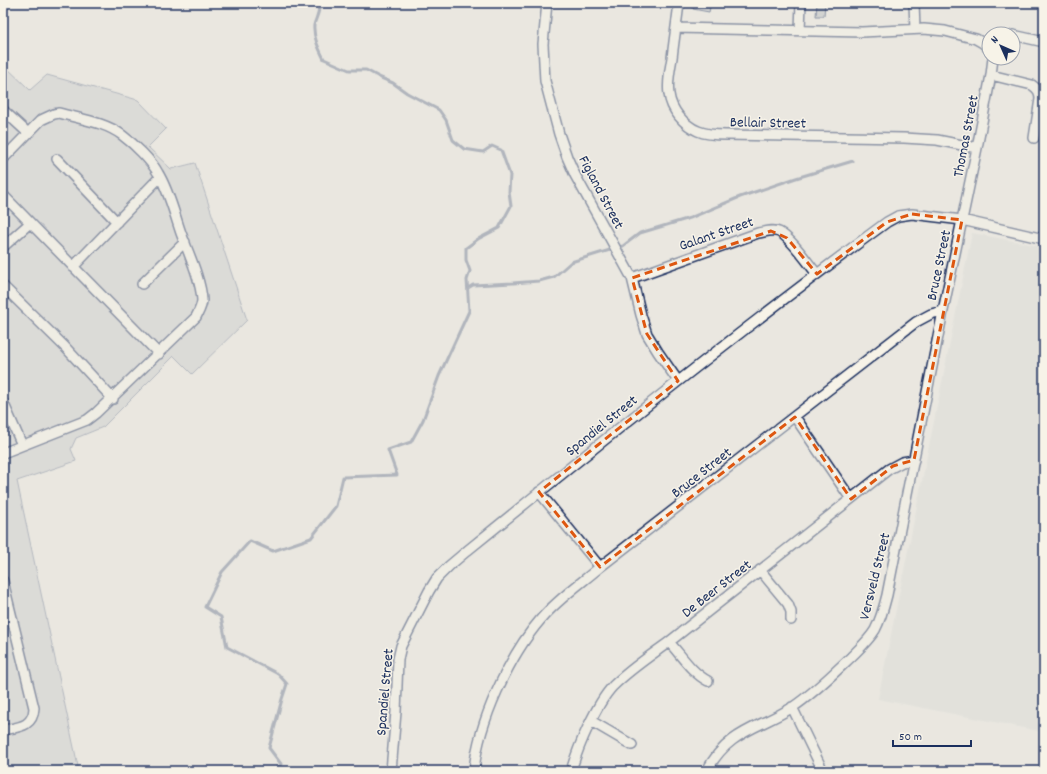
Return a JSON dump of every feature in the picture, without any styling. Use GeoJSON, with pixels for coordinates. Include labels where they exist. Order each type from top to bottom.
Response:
{"type":"FeatureCollection","features":[{"type":"Feature","properties":{"kind":"street","name":"Figland Street"},"geometry":{"type":"LineString","coordinates":[[547,3],[543,44],[545,81],[559,134],[575,176],[632,278],[647,334],[678,381]]}},
{"type":"Feature","properties":{"kind":"street","name":"Bellair Street"},"geometry":{"type":"LineString","coordinates":[[679,3],[669,78],[669,94],[672,106],[687,124],[698,131],[726,136],[904,138],[937,140],[977,148]]}},
{"type":"Feature","properties":{"kind":"street"},"geometry":{"type":"LineString","coordinates":[[800,30],[801,3]]}},
{"type":"Feature","properties":{"kind":"street"},"geometry":{"type":"LineString","coordinates":[[914,3],[915,29]]}},
{"type":"Feature","properties":{"kind":"street"},"geometry":{"type":"LineString","coordinates":[[676,28],[862,32],[924,29],[958,34],[976,39],[981,42]]}},
{"type":"Feature","properties":{"kind":"street"},"geometry":{"type":"LineString","coordinates":[[1021,38],[1044,42]]}},
{"type":"Feature","properties":{"kind":"street","name":"Thomas Street"},"geometry":{"type":"LineString","coordinates":[[962,220],[992,66]]}},
{"type":"Feature","properties":{"kind":"street"},"geometry":{"type":"LineString","coordinates":[[991,75],[1032,85],[1037,88],[1040,94],[1040,99],[1034,138]]}},
{"type":"Feature","properties":{"kind":"street"},"geometry":{"type":"LineString","coordinates":[[3,110],[28,133]]}},
{"type":"Feature","properties":{"kind":"street"},"geometry":{"type":"LineString","coordinates":[[3,159],[41,120],[59,113],[111,128],[123,136],[149,160],[160,177],[185,242],[202,293],[201,309],[196,317],[113,399],[87,420],[3,453]]}},
{"type":"Feature","properties":{"kind":"street"},"geometry":{"type":"LineString","coordinates":[[57,159],[117,222]]}},
{"type":"Feature","properties":{"kind":"street"},"geometry":{"type":"LineString","coordinates":[[73,267],[160,177]]}},
{"type":"Feature","properties":{"kind":"street"},"geometry":{"type":"LineString","coordinates":[[3,195],[159,354]]}},
{"type":"Feature","properties":{"kind":"street","name":"Spandiel Street"},"geometry":{"type":"LineString","coordinates":[[391,771],[399,653],[401,646],[429,591],[449,566],[539,492],[678,381],[817,274],[887,222],[898,216],[912,214],[962,220],[1044,239]]}},
{"type":"Feature","properties":{"kind":"street","name":"Bruce Street"},"geometry":{"type":"LineString","coordinates":[[474,771],[481,735],[494,697],[507,670],[540,619],[556,603],[600,567],[916,322],[931,314],[943,311],[962,220]]}},
{"type":"Feature","properties":{"kind":"street"},"geometry":{"type":"LineString","coordinates":[[3,247],[30,223]]}},
{"type":"Feature","properties":{"kind":"street","name":"Galant Street"},"geometry":{"type":"LineString","coordinates":[[632,278],[758,233],[771,231],[779,232],[787,238],[817,274]]}},
{"type":"Feature","properties":{"kind":"street"},"geometry":{"type":"LineString","coordinates":[[142,284],[185,242]]}},
{"type":"Feature","properties":{"kind":"street"},"geometry":{"type":"LineString","coordinates":[[3,286],[65,347],[113,399]]}},
{"type":"Feature","properties":{"kind":"street","name":"Versveld Street"},"geometry":{"type":"LineString","coordinates":[[707,771],[712,762],[726,746],[742,733],[792,707],[809,695],[866,642],[875,630],[887,595],[943,311]]}},
{"type":"Feature","properties":{"kind":"street"},"geometry":{"type":"LineString","coordinates":[[3,402],[22,445]]}},
{"type":"Feature","properties":{"kind":"street"},"geometry":{"type":"LineString","coordinates":[[795,417],[851,499]]}},
{"type":"Feature","properties":{"kind":"street","name":"De Beer Street"},"geometry":{"type":"LineString","coordinates":[[571,771],[580,744],[605,696],[613,686],[637,665],[669,642],[894,466],[902,462],[914,460]]}},
{"type":"Feature","properties":{"kind":"street"},"geometry":{"type":"LineString","coordinates":[[539,492],[600,567]]}},
{"type":"Feature","properties":{"kind":"street"},"geometry":{"type":"LineString","coordinates":[[760,570],[788,604],[791,612],[791,620]]}},
{"type":"Feature","properties":{"kind":"street"},"geometry":{"type":"LineString","coordinates":[[3,581],[34,708],[34,715],[28,723],[3,730]]}},
{"type":"Feature","properties":{"kind":"street"},"geometry":{"type":"LineString","coordinates":[[669,642],[694,671],[701,678],[708,681]]}},
{"type":"Feature","properties":{"kind":"street"},"geometry":{"type":"LineString","coordinates":[[792,707],[823,771]]}},
{"type":"Feature","properties":{"kind":"street"},"geometry":{"type":"LineString","coordinates":[[592,721],[632,745]]}},
{"type":"Feature","properties":{"kind":"highlighted area"},"geometry":{"type":"Polygon","coordinates":[[[912,214],[962,220],[914,460],[893,466],[851,499],[795,417],[600,567],[539,492],[678,381],[647,334],[632,278],[771,231],[787,238],[817,274],[887,222],[912,214]]]}},
{"type":"Feature","properties":{"kind":"shaded area"},"geometry":{"type":"Polygon","coordinates":[[[3,64],[30,90],[47,75],[138,100],[166,129],[148,147],[171,169],[195,163],[247,320],[192,374],[174,356],[103,427],[76,438],[71,449],[76,461],[17,481],[79,771],[3,771],[3,64]]]}},
{"type":"Feature","properties":{"kind":"shaded area"},"geometry":{"type":"Polygon","coordinates":[[[972,233],[1044,247],[1044,732],[878,699],[972,233]]]}},
{"type":"Feature","properties":{"kind":"building"},"geometry":{"type":"Polygon","coordinates":[[[694,3],[711,3],[709,12],[693,9],[694,3]]]}},
{"type":"Feature","properties":{"kind":"building"},"geometry":{"type":"Polygon","coordinates":[[[817,3],[825,3],[824,16],[816,16],[817,3]]]}},
{"type":"Feature","properties":{"kind":"waterway"},"geometry":{"type":"LineString","coordinates":[[276,771],[281,764],[269,748],[287,684],[278,674],[227,647],[221,617],[205,607],[222,572],[250,541],[273,551],[311,538],[336,506],[343,477],[397,475],[388,450],[411,442],[423,420],[439,376],[469,311],[467,280],[470,271],[466,260],[466,248],[478,239],[499,228],[511,206],[509,192],[510,175],[501,150],[492,146],[483,152],[464,149],[453,140],[446,120],[439,110],[407,93],[393,83],[366,70],[349,70],[324,59],[314,34],[314,25],[319,11],[318,3]]}},
{"type":"Feature","properties":{"kind":"waterway"},"geometry":{"type":"LineString","coordinates":[[468,288],[473,285],[539,281],[554,277],[571,262],[623,246],[640,233],[690,218],[740,197],[796,178],[853,161]]}}]}
